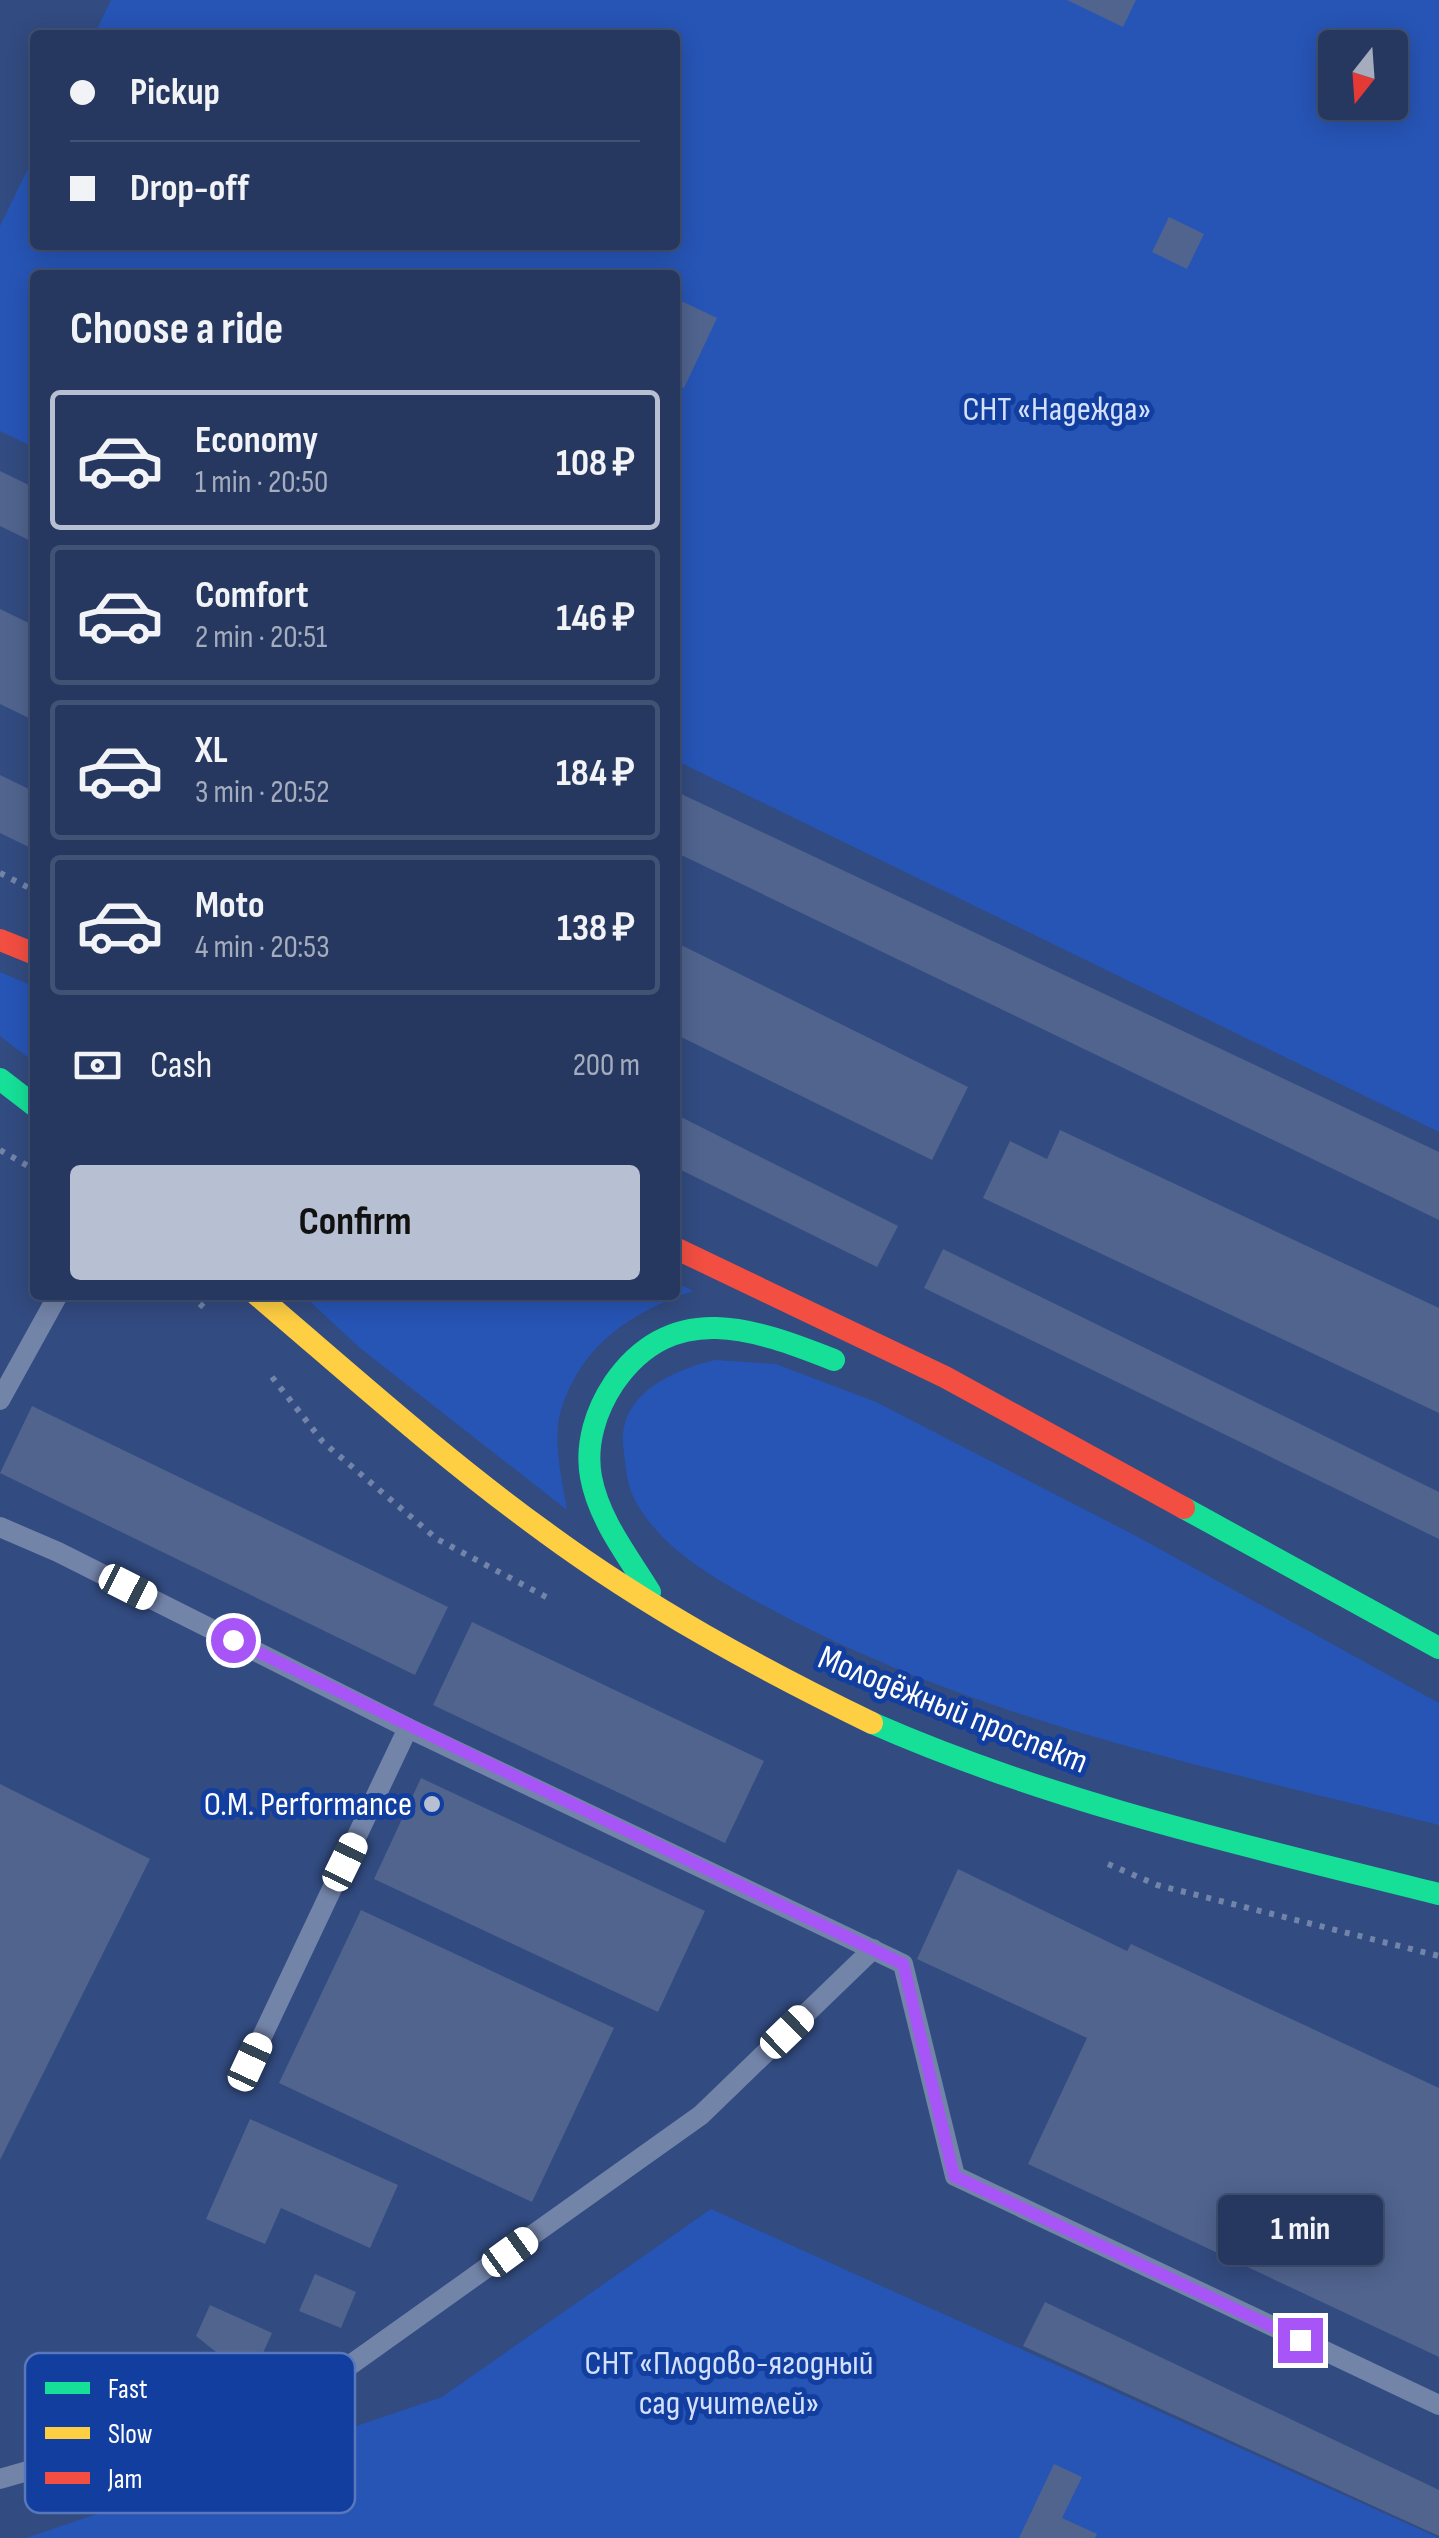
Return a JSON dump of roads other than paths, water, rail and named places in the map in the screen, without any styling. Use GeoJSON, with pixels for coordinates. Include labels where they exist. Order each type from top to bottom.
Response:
{"type":"FeatureCollection","features":[{"type":"Feature","properties":{"kind":"main road"},"geometry":{"type":"LineString","coordinates":[[0,940],[30,952]]}},
{"type":"Feature","properties":{"kind":"main road"},"geometry":{"type":"LineString","coordinates":[[0,1079],[30,1102]]}},
{"type":"Feature","properties":{"kind":"main road"},"geometry":{"type":"LineString","coordinates":[[680,1250],[945,1377],[1439,1648]]}},
{"type":"Feature","properties":{"kind":"main road","name":"Молодёжный проспект"},"geometry":{"type":"LineString","coordinates":[[263,1300],[432,1444],[546,1533],[743,1660],[860,1717],[1030,1784],[1170,1827],[1439,1894]]}},
{"type":"Feature","properties":{"kind":"main road"},"geometry":{"type":"LineString","coordinates":[[656,1603],[600,1509],[589,1461],[596,1414],[616,1376],[654,1345],[700,1326],[764,1333],[848,1366]]}},
{"type":"Feature","properties":{"kind":"main road"},"geometry":{"type":"LineString","coordinates":[[885,1374],[945,1377]]}},
{"type":"Feature","properties":{"kind":"lane"},"geometry":{"type":"LineString","coordinates":[[0,1400],[55,1300]]}},
{"type":"Feature","properties":{"kind":"lane"},"geometry":{"type":"LineString","coordinates":[[0,1527],[58,1552],[408,1728],[903,1964],[954,2176],[1439,2405]]}},
{"type":"Feature","properties":{"kind":"lane"},"geometry":{"type":"LineString","coordinates":[[250,2062],[408,1728]]}},
{"type":"Feature","properties":{"kind":"lane"},"geometry":{"type":"LineString","coordinates":[[355,2362],[701,2115],[873,1949]]}},
{"type":"Feature","properties":{"kind":"lane"},"geometry":{"type":"LineString","coordinates":[[0,2479],[25,2472]]}},
{"type":"Feature","properties":{"kind":"place","name":"O.M. Performance"},"geometry":{"type":"Point","coordinates":[432,1804]}},
{"type":"Feature","properties":{"kind":"park label","name":"СНТ «Надежда»"},"geometry":{"type":"Point","coordinates":[1057,409]}},
{"type":"Feature","properties":{"kind":"park label","name":"СНТ «Плодово-ягодный сад учителей»"},"geometry":{"type":"Point","coordinates":[729,2383]}}]}
